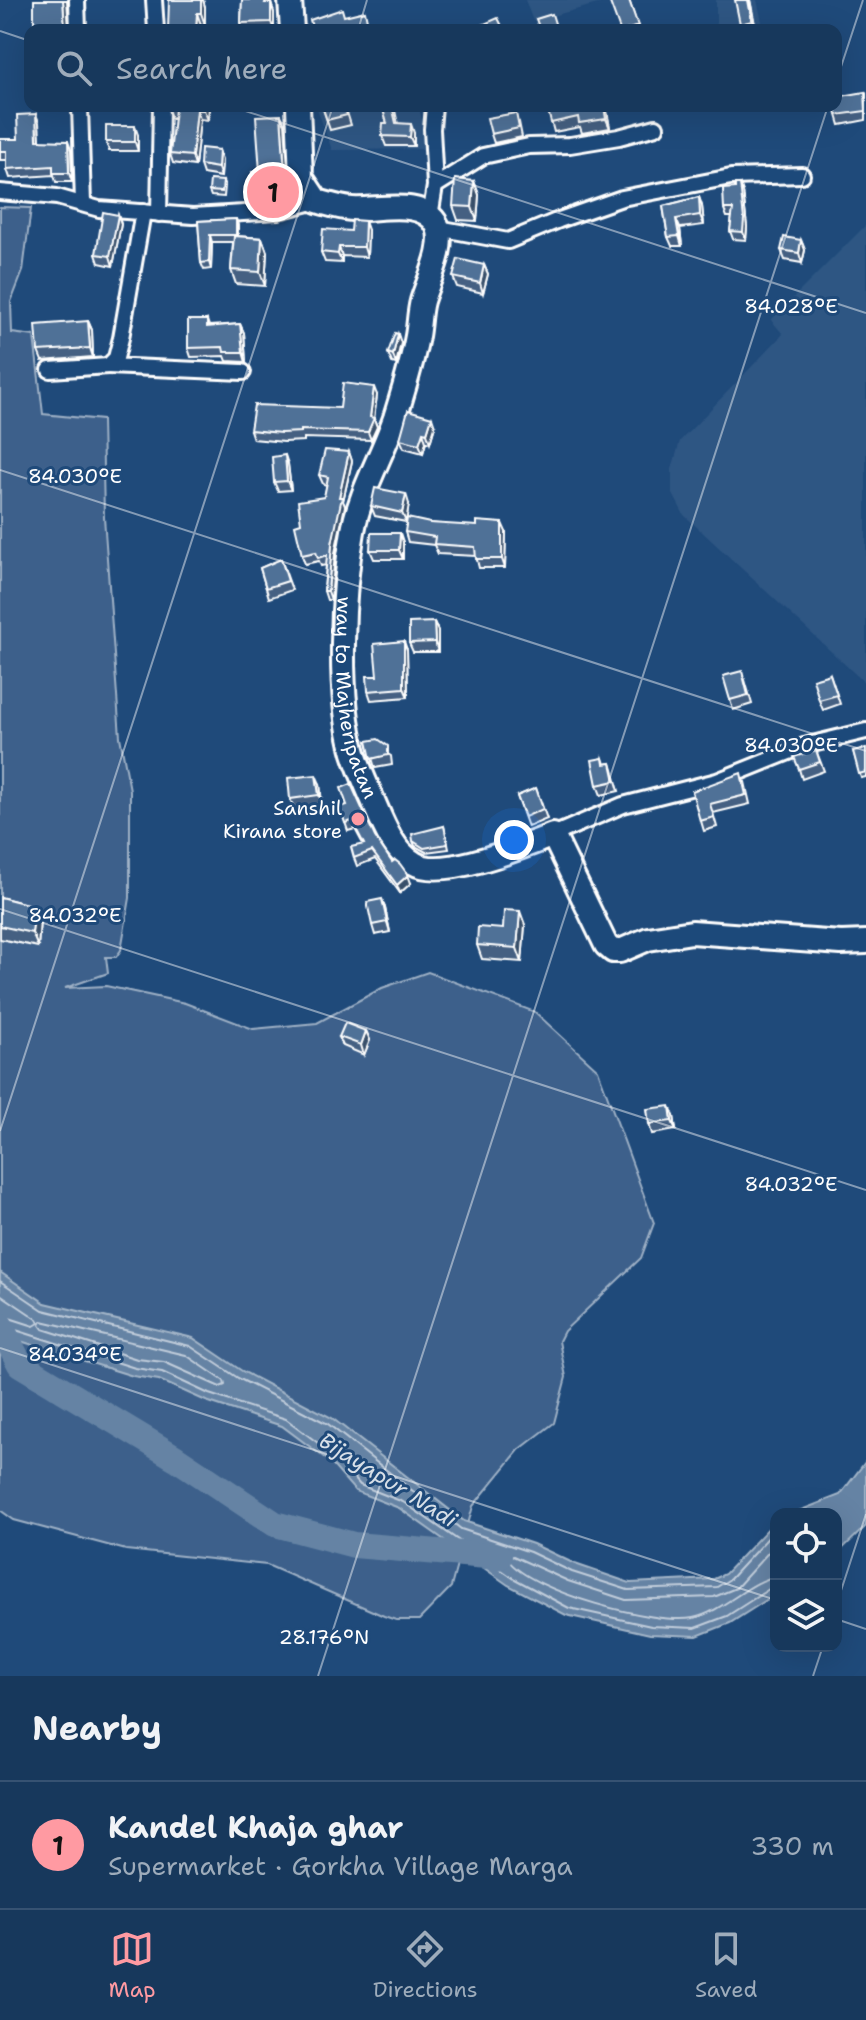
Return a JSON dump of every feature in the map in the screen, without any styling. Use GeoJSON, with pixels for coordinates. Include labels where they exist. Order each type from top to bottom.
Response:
{"type":"FeatureCollection","features":[{"type":"Feature","properties":{"kind":"main road"},"geometry":{"type":"LineString","coordinates":[[290,0],[292,24]]}},
{"type":"Feature","properties":{"kind":"main road"},"geometry":{"type":"LineString","coordinates":[[298,112],[301,177],[317,201],[352,209],[413,209],[434,222]]}},
{"type":"Feature","properties":{"kind":"main road","name":"way to Majheripatan"},"geometry":{"type":"LineString","coordinates":[[434,222],[440,236],[421,305],[412,359],[395,417],[353,530],[343,678],[354,752],[390,837],[415,864],[438,870],[508,853],[553,835]]}},
{"type":"Feature","properties":{"kind":"main road"},"geometry":{"type":"LineString","coordinates":[[553,835],[606,945],[613,951],[648,939],[692,932],[841,943],[866,942]]}},
{"type":"Feature","properties":{"kind":"street"},"geometry":{"type":"LineString","coordinates":[[77,0],[78,24]]}},
{"type":"Feature","properties":{"kind":"street"},"geometry":{"type":"LineString","coordinates":[[154,0],[156,24]]}},
{"type":"Feature","properties":{"kind":"street"},"geometry":{"type":"LineString","coordinates":[[80,112],[83,204]]}},
{"type":"Feature","properties":{"kind":"street"},"geometry":{"type":"LineString","coordinates":[[159,214],[161,112]]}},
{"type":"Feature","properties":{"kind":"street"},"geometry":{"type":"LineString","coordinates":[[433,112],[434,222],[508,241],[622,198],[731,177],[802,175]]}},
{"type":"Feature","properties":{"kind":"street"},"geometry":{"type":"LineString","coordinates":[[435,186],[483,156],[529,146],[570,145],[619,137],[656,127]]}},
{"type":"Feature","properties":{"kind":"street"},"geometry":{"type":"LineString","coordinates":[[0,192],[57,197],[99,209],[193,216],[263,212],[317,201]]}},
{"type":"Feature","properties":{"kind":"street"},"geometry":{"type":"LineString","coordinates":[[108,366],[116,358],[121,338],[143,212]]}},
{"type":"Feature","properties":{"kind":"street"},"geometry":{"type":"LineString","coordinates":[[50,370],[108,366],[243,372]]}},
{"type":"Feature","properties":{"kind":"street"},"geometry":{"type":"LineString","coordinates":[[553,835],[623,805],[717,781],[804,746],[866,731]]}},
{"type":"Feature","properties":{"kind":"shaded area"},"geometry":{"type":"Polygon","coordinates":[[[525,0],[640,0],[605,2],[533,21],[525,0]]]}},
{"type":"Feature","properties":{"kind":"shaded area"},"geometry":{"type":"Polygon","coordinates":[[[716,0],[757,0],[763,24],[716,24],[716,0]]]}},
{"type":"Feature","properties":{"kind":"shaded area"},"geometry":{"type":"Polygon","coordinates":[[[318,112],[420,112],[428,149],[332,150],[318,112]]]}},
{"type":"Feature","properties":{"kind":"shaded area"},"geometry":{"type":"Polygon","coordinates":[[[0,207],[31,208],[23,271],[11,302],[12,333],[34,336],[43,414],[102,420],[104,517],[120,737],[130,790],[130,898],[121,950],[116,957],[106,957],[108,973],[65,988],[106,986],[185,1003],[253,1029],[317,1023],[382,988],[428,972],[535,1012],[598,1070],[654,1223],[641,1258],[564,1331],[559,1341],[566,1377],[554,1423],[519,1450],[473,1506],[451,1587],[419,1620],[396,1620],[384,1616],[267,1565],[126,1550],[14,1520],[0,1510],[0,207]]]}},
{"type":"Feature","properties":{"kind":"shaded area"},"geometry":{"type":"Polygon","coordinates":[[[866,225],[866,684],[684,515],[672,492],[672,469],[680,441],[783,334],[771,320],[866,225]]]}},
{"type":"Feature","properties":{"kind":"water","name":"Bijayapur Nadi"},"geometry":{"type":"Polygon","coordinates":[[[0,1272],[45,1303],[193,1338],[242,1371],[332,1418],[464,1521],[533,1544],[575,1564],[630,1583],[714,1579],[725,1574],[770,1526],[770,1598],[730,1623],[697,1636],[650,1634],[566,1615],[508,1585],[399,1508],[355,1491],[329,1461],[282,1426],[206,1401],[159,1380],[133,1376],[14,1339],[0,1331],[0,1272]]]}},
{"type":"Feature","properties":{"kind":"water"},"geometry":{"type":"Polygon","coordinates":[[[866,1461],[866,1526],[842,1549],[842,1508],[806,1508],[840,1495],[866,1461]]]}},
{"type":"Feature","properties":{"kind":"building"},"geometry":{"type":"Polygon","coordinates":[[[34,0],[63,0],[65,24],[34,24],[34,0]]]}},
{"type":"Feature","properties":{"kind":"building"},"geometry":{"type":"Polygon","coordinates":[[[169,0],[201,0],[201,13],[197,13],[196,24],[168,24],[169,0]]]}},
{"type":"Feature","properties":{"kind":"building"},"geometry":{"type":"Polygon","coordinates":[[[242,0],[266,0],[265,3],[271,3],[271,22],[241,23],[242,0]]]}},
{"type":"Feature","properties":{"kind":"building"},"geometry":{"type":"Polygon","coordinates":[[[609,0],[629,0],[637,24],[618,24],[609,0]]]}},
{"type":"Feature","properties":{"kind":"building"},"geometry":{"type":"Polygon","coordinates":[[[735,0],[748,0],[752,21],[740,24],[735,0]]]}},
{"type":"Feature","properties":{"kind":"building"},"geometry":{"type":"Polygon","coordinates":[[[342,9],[344,16],[365,11],[368,24],[311,24],[310,20],[342,9]]]}},
{"type":"Feature","properties":{"kind":"building"},"geometry":{"type":"Polygon","coordinates":[[[552,14],[555,24],[538,24],[536,19],[552,14]]]}},
{"type":"Feature","properties":{"kind":"building"},"geometry":{"type":"Polygon","coordinates":[[[498,18],[501,24],[484,24],[498,18]]]}},
{"type":"Feature","properties":{"kind":"building"},"geometry":{"type":"Polygon","coordinates":[[[865,92],[866,111],[837,115],[836,112],[842,112],[842,96],[865,92]]]}},
{"type":"Feature","properties":{"kind":"building"},"geometry":{"type":"Polygon","coordinates":[[[175,112],[197,112],[192,156],[170,154],[175,112]]]}},
{"type":"Feature","properties":{"kind":"building"},"geometry":{"type":"Polygon","coordinates":[[[324,112],[346,112],[347,115],[327,120],[324,112]]]}},
{"type":"Feature","properties":{"kind":"building"},"geometry":{"type":"Polygon","coordinates":[[[384,112],[393,112],[396,123],[411,124],[410,137],[382,136],[383,123],[387,123],[384,112]]]}},
{"type":"Feature","properties":{"kind":"building"},"geometry":{"type":"Polygon","coordinates":[[[548,112],[605,112],[606,119],[579,123],[578,117],[551,123],[548,112]]]}},
{"type":"Feature","properties":{"kind":"building"},"geometry":{"type":"Polygon","coordinates":[[[516,113],[519,128],[491,134],[487,118],[516,113]]]}},
{"type":"Feature","properties":{"kind":"building"},"geometry":{"type":"Polygon","coordinates":[[[36,114],[37,140],[68,141],[69,173],[53,173],[53,166],[7,169],[7,151],[0,151],[0,139],[18,139],[17,115],[36,114]]]}},
{"type":"Feature","properties":{"kind":"building"},"geometry":{"type":"Polygon","coordinates":[[[281,115],[286,188],[253,193],[252,172],[260,172],[256,116],[281,115]]]}},
{"type":"Feature","properties":{"kind":"building"},"geometry":{"type":"Polygon","coordinates":[[[106,126],[135,126],[135,142],[106,142],[106,126]]]}},
{"type":"Feature","properties":{"kind":"building"},"geometry":{"type":"Polygon","coordinates":[[[201,148],[219,150],[218,168],[200,165],[201,148]]]}},
{"type":"Feature","properties":{"kind":"building"},"geometry":{"type":"Polygon","coordinates":[[[455,179],[474,181],[472,207],[453,206],[455,179]]]}},
{"type":"Feature","properties":{"kind":"building"},"geometry":{"type":"Polygon","coordinates":[[[210,180],[223,181],[222,192],[209,191],[210,180]]]}},
{"type":"Feature","properties":{"kind":"building"},"geometry":{"type":"Polygon","coordinates":[[[735,184],[740,184],[743,232],[730,231],[733,209],[724,209],[723,189],[735,188],[735,184]]]}},
{"type":"Feature","properties":{"kind":"building"},"geometry":{"type":"Polygon","coordinates":[[[699,197],[700,215],[676,219],[679,236],[668,237],[663,206],[699,197]]]}},
{"type":"Feature","properties":{"kind":"building"},"geometry":{"type":"Polygon","coordinates":[[[103,212],[118,215],[110,256],[96,254],[103,212]]]}},
{"type":"Feature","properties":{"kind":"building"},"geometry":{"type":"Polygon","coordinates":[[[236,219],[236,235],[210,235],[209,262],[201,263],[198,221],[236,219]]]}},
{"type":"Feature","properties":{"kind":"building"},"geometry":{"type":"Polygon","coordinates":[[[352,220],[365,221],[364,247],[339,247],[338,254],[321,252],[323,229],[351,231],[352,220]]]}},
{"type":"Feature","properties":{"kind":"building"},"geometry":{"type":"Polygon","coordinates":[[[234,236],[262,238],[260,272],[231,270],[234,236]]]}},
{"type":"Feature","properties":{"kind":"building"},"geometry":{"type":"Polygon","coordinates":[[[784,237],[801,240],[799,253],[781,250],[784,237]]]}},
{"type":"Feature","properties":{"kind":"building"},"geometry":{"type":"Polygon","coordinates":[[[458,259],[484,265],[480,283],[453,277],[458,259]]]}},
{"type":"Feature","properties":{"kind":"building"},"geometry":{"type":"Polygon","coordinates":[[[188,320],[207,320],[207,327],[240,324],[243,352],[224,352],[223,347],[188,348],[188,320]]]}},
{"type":"Feature","properties":{"kind":"building"},"geometry":{"type":"Polygon","coordinates":[[[88,321],[90,348],[38,351],[36,325],[88,321]]]}},
{"type":"Feature","properties":{"kind":"building"},"geometry":{"type":"Polygon","coordinates":[[[395,333],[398,334],[393,355],[388,353],[395,333]]]}},
{"type":"Feature","properties":{"kind":"building"},"geometry":{"type":"Polygon","coordinates":[[[343,383],[374,387],[370,417],[374,418],[368,432],[301,430],[281,433],[250,430],[254,405],[340,408],[343,383]]]}},
{"type":"Feature","properties":{"kind":"building"},"geometry":{"type":"Polygon","coordinates":[[[408,410],[432,417],[427,433],[423,432],[419,444],[400,439],[408,410]]]}},
{"type":"Feature","properties":{"kind":"building"},"geometry":{"type":"Polygon","coordinates":[[[325,450],[349,452],[339,497],[342,497],[332,544],[328,591],[324,591],[327,555],[318,558],[316,552],[302,555],[295,525],[301,523],[298,501],[324,497],[328,477],[319,475],[325,450]]]}},
{"type":"Feature","properties":{"kind":"building"},"geometry":{"type":"Polygon","coordinates":[[[285,455],[287,481],[274,482],[272,457],[285,455]]]}},
{"type":"Feature","properties":{"kind":"building"},"geometry":{"type":"Polygon","coordinates":[[[375,488],[406,494],[402,513],[371,506],[375,488]]]}},
{"type":"Feature","properties":{"kind":"building"},"geometry":{"type":"Polygon","coordinates":[[[407,518],[477,526],[477,521],[502,523],[502,559],[476,559],[475,547],[434,544],[435,537],[405,532],[407,518]]]}},
{"type":"Feature","properties":{"kind":"building"},"geometry":{"type":"Polygon","coordinates":[[[371,533],[400,533],[399,550],[370,550],[371,533]]]}},
{"type":"Feature","properties":{"kind":"building"},"geometry":{"type":"Polygon","coordinates":[[[281,559],[288,581],[266,588],[260,568],[281,559]]]}},
{"type":"Feature","properties":{"kind":"building"},"geometry":{"type":"Polygon","coordinates":[[[434,622],[435,642],[409,643],[409,623],[434,622]]]}},
{"type":"Feature","properties":{"kind":"building"},"geometry":{"type":"Polygon","coordinates":[[[404,641],[404,688],[368,691],[367,676],[377,676],[374,644],[404,641]]]}},
{"type":"Feature","properties":{"kind":"building"},"geometry":{"type":"Polygon","coordinates":[[[742,671],[748,695],[730,700],[723,676],[742,671]]]}},
{"type":"Feature","properties":{"kind":"building"},"geometry":{"type":"Polygon","coordinates":[[[830,674],[837,695],[819,700],[813,679],[830,674]]]}},
{"type":"Feature","properties":{"kind":"building"},"geometry":{"type":"Polygon","coordinates":[[[378,739],[388,746],[388,755],[371,759],[367,741],[378,739]]]}},
{"type":"Feature","properties":{"kind":"building"},"geometry":{"type":"Polygon","coordinates":[[[866,748],[866,772],[859,774],[853,751],[866,748]]]}},
{"type":"Feature","properties":{"kind":"building"},"geometry":{"type":"Polygon","coordinates":[[[816,750],[820,762],[799,769],[794,757],[816,750]]]}},
{"type":"Feature","properties":{"kind":"building"},"geometry":{"type":"Polygon","coordinates":[[[603,758],[604,764],[611,763],[615,781],[597,785],[592,760],[603,758]]]}},
{"type":"Feature","properties":{"kind":"building"},"geometry":{"type":"Polygon","coordinates":[[[741,773],[746,795],[710,804],[714,817],[700,821],[692,791],[741,773]]]}},
{"type":"Feature","properties":{"kind":"building"},"geometry":{"type":"Polygon","coordinates":[[[316,775],[319,795],[290,799],[288,778],[316,775]]]}},
{"type":"Feature","properties":{"kind":"building"},"geometry":{"type":"Polygon","coordinates":[[[351,784],[375,837],[392,862],[395,860],[400,864],[408,875],[397,885],[372,851],[354,858],[351,847],[364,844],[352,821],[345,823],[340,807],[347,805],[341,788],[351,784]]]}},
{"type":"Feature","properties":{"kind":"building"},"geometry":{"type":"Polygon","coordinates":[[[536,788],[543,809],[525,817],[517,796],[536,788]]]}},
{"type":"Feature","properties":{"kind":"building"},"geometry":{"type":"Polygon","coordinates":[[[444,826],[448,844],[424,848],[413,841],[412,834],[444,826]]]}},
{"type":"Feature","properties":{"kind":"building"},"geometry":{"type":"Polygon","coordinates":[[[0,897],[35,906],[32,933],[0,926],[0,897]]]}},
{"type":"Feature","properties":{"kind":"building"},"geometry":{"type":"Polygon","coordinates":[[[382,899],[387,922],[372,925],[367,902],[382,899]]]}},
{"type":"Feature","properties":{"kind":"building"},"geometry":{"type":"Polygon","coordinates":[[[504,910],[520,911],[517,948],[477,945],[478,927],[503,929],[504,910]]]}},
{"type":"Feature","properties":{"kind":"building"},"geometry":{"type":"Polygon","coordinates":[[[345,1023],[366,1031],[361,1045],[339,1037],[345,1023]]]}},
{"type":"Feature","properties":{"kind":"building"},"geometry":{"type":"Polygon","coordinates":[[[670,1106],[672,1121],[649,1124],[647,1109],[670,1106]]]}},
{"type":"Feature","properties":{"kind":"waterway"},"geometry":{"type":"LineString","coordinates":[[0,1325],[20,1364],[176,1458],[275,1524],[354,1545],[499,1557]]}},
{"type":"Feature","properties":{"kind":"place","name":"Kandel Khaja ghar"},"geometry":{"type":"Point","coordinates":[273,192]}},
{"type":"Feature","properties":{"kind":"place","name":"Sanshil Kirana store"},"geometry":{"type":"Point","coordinates":[358,819]}}]}
